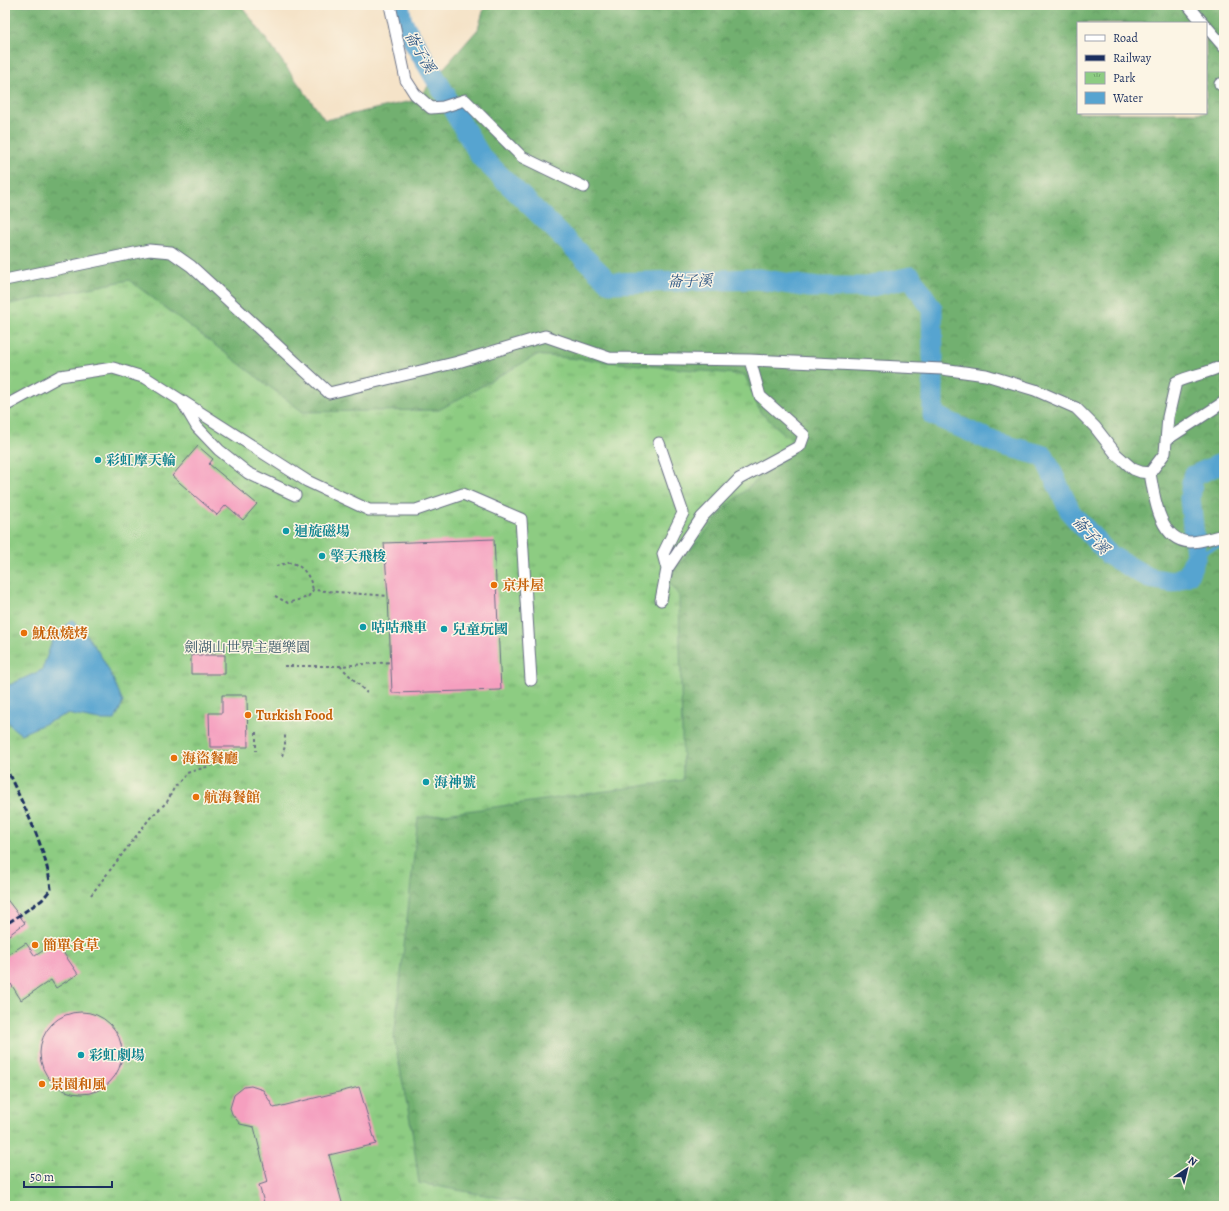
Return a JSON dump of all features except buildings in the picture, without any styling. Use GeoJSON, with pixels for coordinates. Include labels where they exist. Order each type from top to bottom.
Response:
{"type":"FeatureCollection","features":[{"type":"Feature","properties":{"kind":"street"},"geometry":{"type":"LineString","coordinates":[[390,5],[406,80],[415,94],[431,108],[443,107],[465,100],[522,157],[584,187]]}},
{"type":"Feature","properties":{"kind":"street"},"geometry":{"type":"LineString","coordinates":[[1188,5],[1203,22]]}},
{"type":"Feature","properties":{"kind":"street"},"geometry":{"type":"LineString","coordinates":[[1207,27],[1224,48]]}},
{"type":"Feature","properties":{"kind":"street"},"geometry":{"type":"LineString","coordinates":[[5,280],[149,250],[171,252],[191,266],[329,393],[458,362],[545,336],[609,358],[750,360],[942,369],[986,375],[1035,390],[1076,408],[1095,427],[1116,454],[1133,469],[1141,472],[1150,472]]}},
{"type":"Feature","properties":{"kind":"street"},"geometry":{"type":"LineString","coordinates":[[661,600],[667,569],[702,517],[739,479],[800,446],[804,435],[760,396],[750,360]]}},
{"type":"Feature","properties":{"kind":"street"},"geometry":{"type":"LineString","coordinates":[[1224,365],[1212,371],[1189,376],[1176,382],[1168,417],[1165,453],[1150,472],[1156,509],[1172,535],[1190,542],[1224,535]]}},
{"type":"Feature","properties":{"kind":"street"},"geometry":{"type":"LineString","coordinates":[[5,406],[60,376],[114,368],[146,378],[307,481],[369,510],[416,510],[463,494],[521,519],[531,680]]}},
{"type":"Feature","properties":{"kind":"street"},"geometry":{"type":"LineString","coordinates":[[183,402],[197,428],[219,450],[248,473],[295,495]]}},
{"type":"Feature","properties":{"kind":"street"},"geometry":{"type":"LineString","coordinates":[[1166,440],[1224,402]]}},
{"type":"Feature","properties":{"kind":"street"},"geometry":{"type":"LineString","coordinates":[[659,443],[683,513],[663,554],[667,569]]}},
{"type":"Feature","properties":{"kind":"path"},"geometry":{"type":"LineString","coordinates":[[275,596],[288,603],[308,597],[313,590],[310,578],[302,568],[292,563],[276,566]]}},
{"type":"Feature","properties":{"kind":"path"},"geometry":{"type":"LineString","coordinates":[[313,590],[388,596]]}},
{"type":"Feature","properties":{"kind":"path"},"geometry":{"type":"LineString","coordinates":[[284,666],[340,666],[391,662]]}},
{"type":"Feature","properties":{"kind":"path"},"geometry":{"type":"LineString","coordinates":[[340,666],[367,693]]}},
{"type":"Feature","properties":{"kind":"path"},"geometry":{"type":"LineString","coordinates":[[256,732],[256,751]]}},
{"type":"Feature","properties":{"kind":"path"},"geometry":{"type":"LineString","coordinates":[[282,756],[285,746],[285,734]]}},
{"type":"Feature","properties":{"kind":"path"},"geometry":{"type":"LineString","coordinates":[[91,895],[150,818],[167,802],[174,788],[187,773],[216,764]]}},
{"type":"Feature","properties":{"kind":"green space"},"geometry":{"type":"Polygon","coordinates":[[[5,5],[241,5],[325,120],[416,100],[478,29],[485,5],[1224,5],[1224,1206],[349,1206],[5,361],[5,5]]]}},
{"type":"Feature","properties":{"kind":"green space","name":"劍湖山世界主題樂園"},"geometry":{"type":"Polygon","coordinates":[[[129,280],[303,412],[439,410],[537,355],[745,375],[760,412],[797,445],[726,507],[667,579],[679,596],[683,780],[418,818],[394,1038],[412,1131],[419,1183],[545,1206],[5,1206],[5,305],[129,280]]]}},
{"type":"Feature","properties":{"kind":"water"},"geometry":{"type":"Polygon","coordinates":[[[72,619],[89,639],[102,658],[123,702],[115,720],[99,720],[67,714],[21,734],[10,724],[5,714],[5,687],[42,670],[54,636],[72,619]]]}},
{"type":"Feature","properties":{"kind":"waterway","name":"崙子溪"},"geometry":{"type":"LineString","coordinates":[[399,5],[402,22],[446,96]]}},
{"type":"Feature","properties":{"kind":"waterway","name":"崙子溪"},"geometry":{"type":"LineString","coordinates":[[455,113],[481,157],[610,283],[758,279],[810,287],[867,287],[911,277],[932,309],[933,359]]}},
{"type":"Feature","properties":{"kind":"waterway","name":"崙子溪"},"geometry":{"type":"LineString","coordinates":[[933,378],[933,415],[996,443],[1044,456],[1071,513],[1109,555],[1149,578],[1172,582],[1188,575],[1196,555],[1190,498],[1193,476],[1218,465],[1224,466]]}},
{"type":"Feature","properties":{"kind":"waterway"},"geometry":{"type":"LineString","coordinates":[[1196,555],[1224,544]]}},
{"type":"Feature","properties":{"kind":"railway"},"geometry":{"type":"LineString","coordinates":[[5,766],[39,841],[51,889],[42,900],[5,925]]}},
{"type":"Feature","properties":{"kind":"place","name":"彩虹摩天輪"},"geometry":{"type":"Point","coordinates":[98,460]}},
{"type":"Feature","properties":{"kind":"place","name":"迴旋磁場"},"geometry":{"type":"Point","coordinates":[286,531]}},
{"type":"Feature","properties":{"kind":"place","name":"擎天飛梭"},"geometry":{"type":"Point","coordinates":[322,556]}},
{"type":"Feature","properties":{"kind":"place","name":"京丼屋"},"geometry":{"type":"Point","coordinates":[494,585]}},
{"type":"Feature","properties":{"kind":"place","name":"咕咕飛車"},"geometry":{"type":"Point","coordinates":[363,627]}},
{"type":"Feature","properties":{"kind":"place","name":"兒童玩國"},"geometry":{"type":"Point","coordinates":[444,629]}},
{"type":"Feature","properties":{"kind":"place","name":"魷魚燒烤"},"geometry":{"type":"Point","coordinates":[24,633]}},
{"type":"Feature","properties":{"kind":"place","name":"Turkish Food"},"geometry":{"type":"Point","coordinates":[248,715]}},
{"type":"Feature","properties":{"kind":"place","name":"海盜餐廳"},"geometry":{"type":"Point","coordinates":[174,758]}},
{"type":"Feature","properties":{"kind":"place","name":"海神號"},"geometry":{"type":"Point","coordinates":[426,782]}},
{"type":"Feature","properties":{"kind":"place","name":"航海餐館"},"geometry":{"type":"Point","coordinates":[196,797]}},
{"type":"Feature","properties":{"kind":"place","name":"簡單食草"},"geometry":{"type":"Point","coordinates":[35,945]}},
{"type":"Feature","properties":{"kind":"place","name":"彩虹劇場"},"geometry":{"type":"Point","coordinates":[81,1055]}},
{"type":"Feature","properties":{"kind":"place","name":"景園和風"},"geometry":{"type":"Point","coordinates":[42,1084]}}]}
